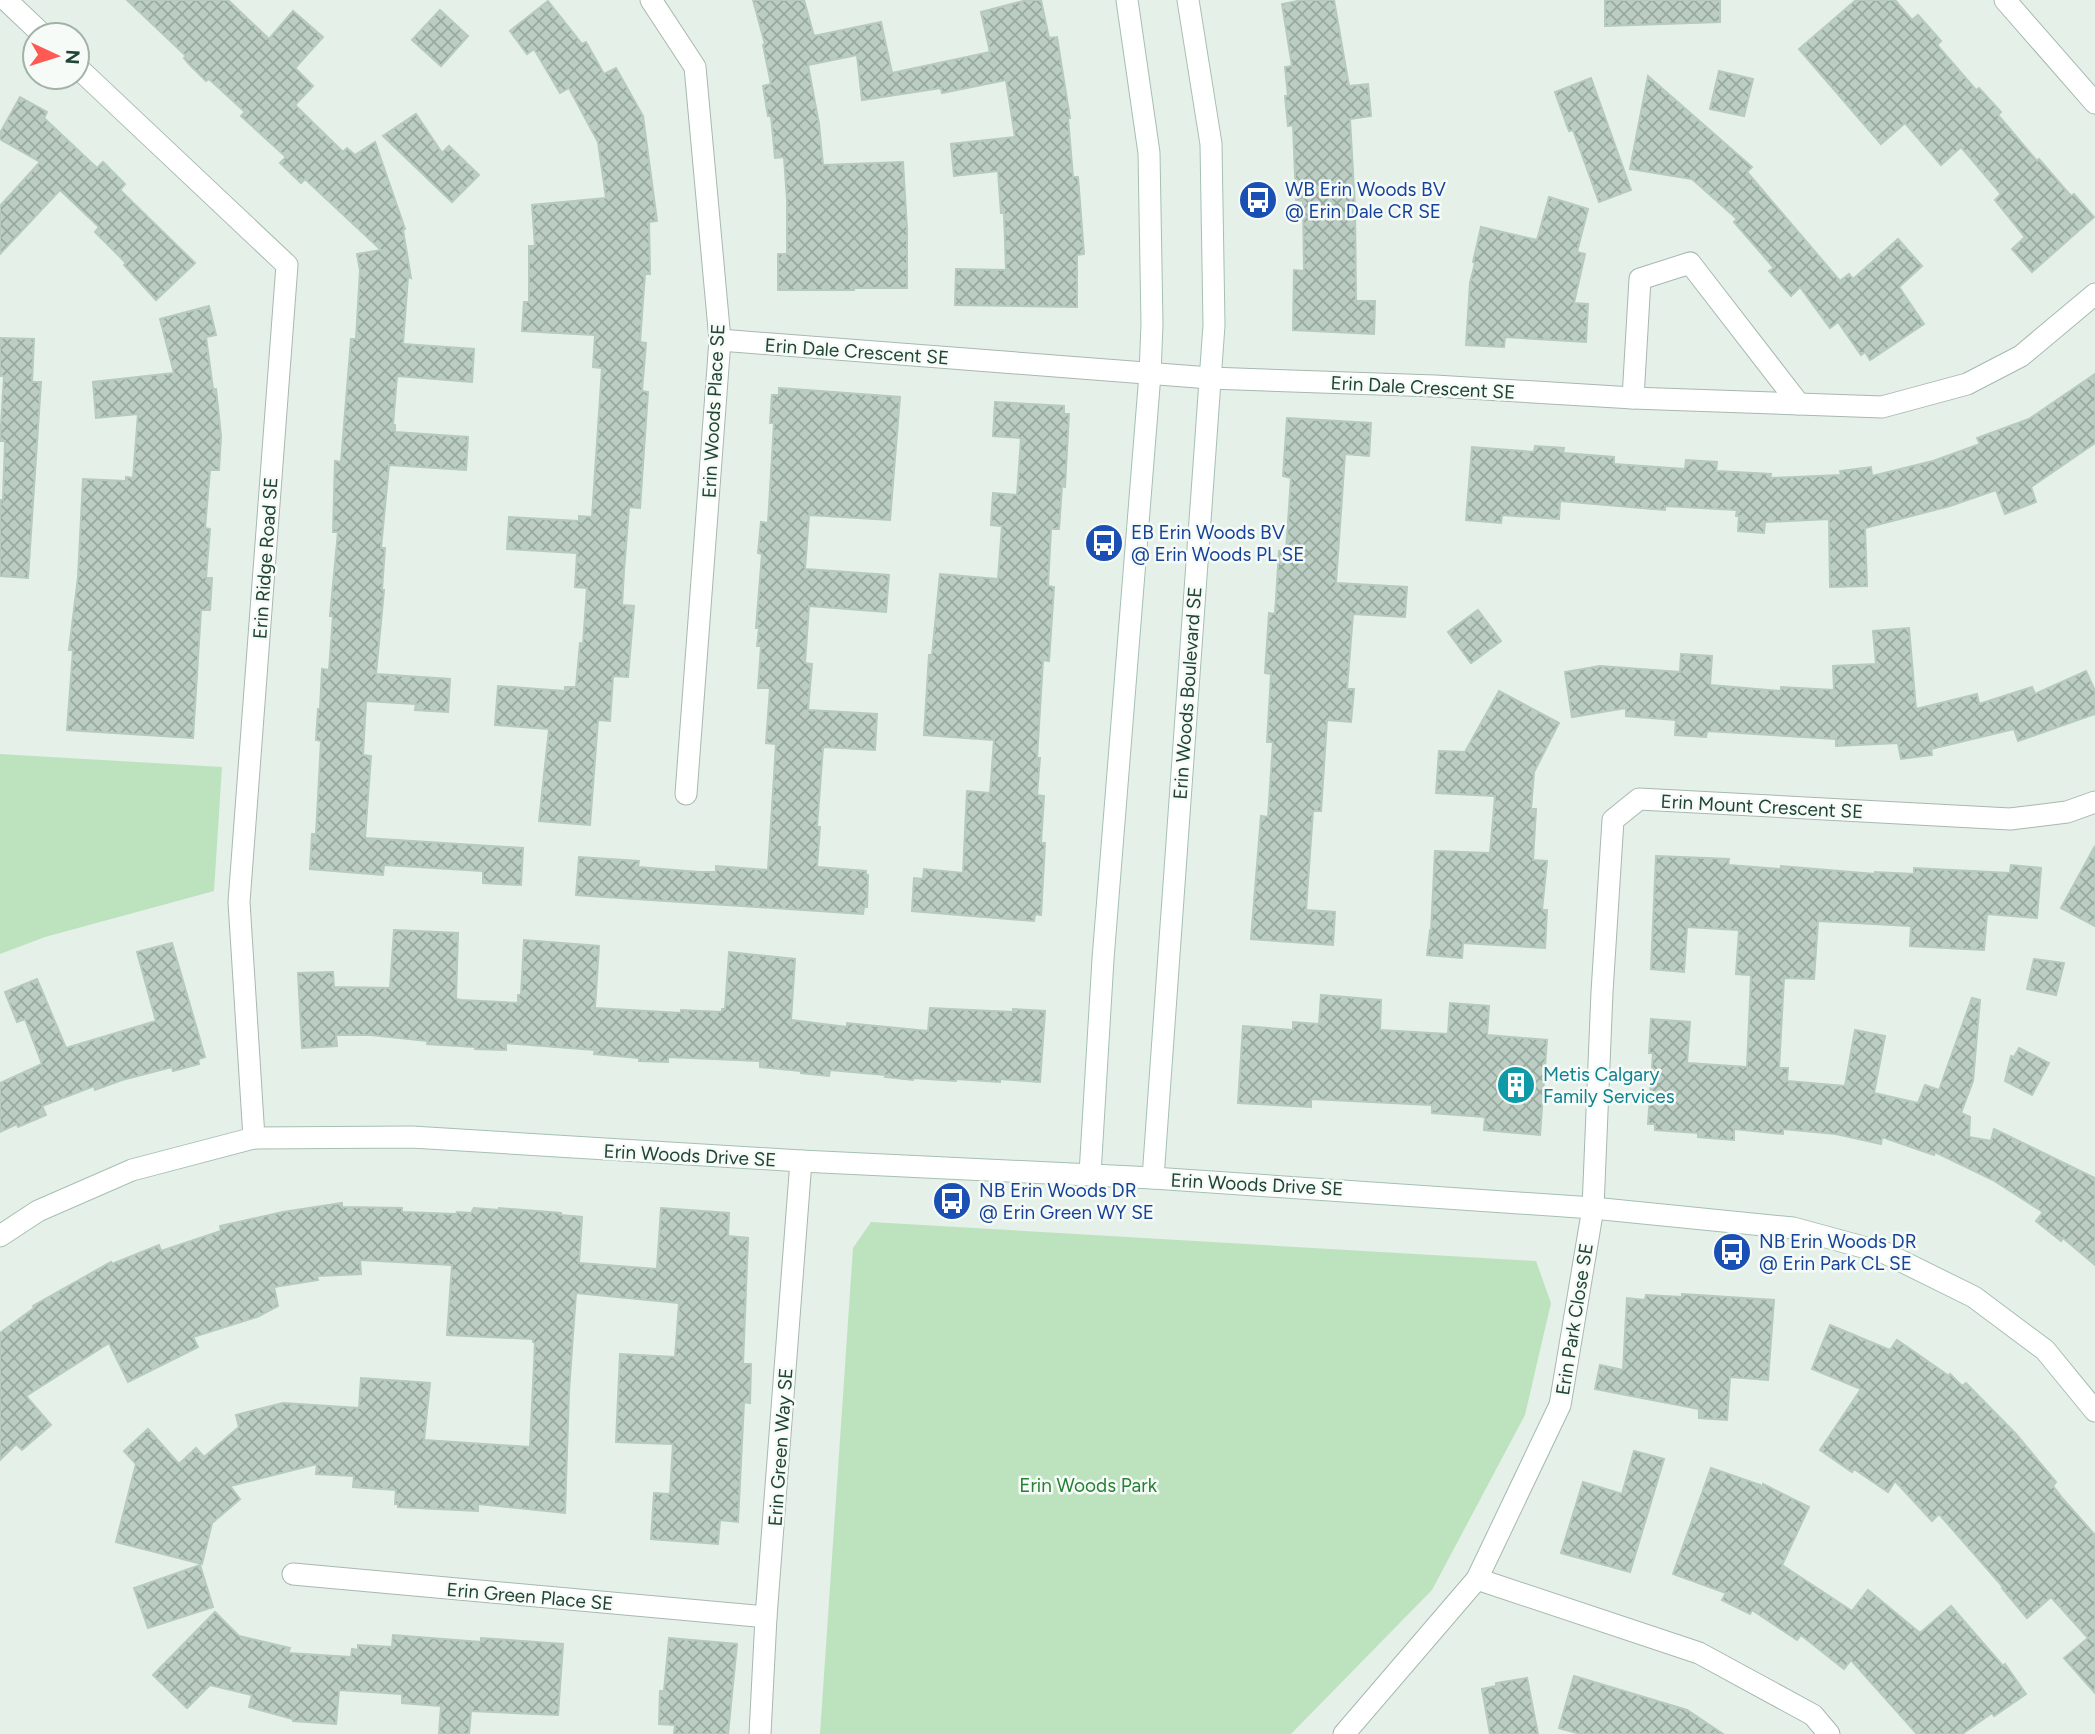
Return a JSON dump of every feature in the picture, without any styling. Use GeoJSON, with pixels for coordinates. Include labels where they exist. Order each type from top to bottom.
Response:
{"type":"FeatureCollection","features":[{"type":"Feature","properties":{"kind":"street"},"geometry":{"type":"LineString","coordinates":[[6,0],[28,21]]}},
{"type":"Feature","properties":{"kind":"street","name":"Erin Woods Place SE"},"geometry":{"type":"LineString","coordinates":[[651,0],[695,67],[720,340],[686,794]]}},
{"type":"Feature","properties":{"kind":"street"},"geometry":{"type":"LineString","coordinates":[[1090,1174],[1103,959],[1152,324],[1149,153],[1127,0]]}},
{"type":"Feature","properties":{"kind":"street","name":"Erin Woods Boulevard SE"},"geometry":{"type":"LineString","coordinates":[[1153,1178],[1214,325],[1211,144],[1188,0]]}},
{"type":"Feature","properties":{"kind":"street"},"geometry":{"type":"LineString","coordinates":[[2005,0],[2095,103]]}},
{"type":"Feature","properties":{"kind":"street","name":"Erin Ridge Road SE"},"geometry":{"type":"LineString","coordinates":[[91,80],[287,265],[239,902],[254,1138]]}},
{"type":"Feature","properties":{"kind":"street"},"geometry":{"type":"LineString","coordinates":[[1633,398],[1640,279],[1690,263],[1799,404]]}},
{"type":"Feature","properties":{"kind":"street","name":"Erin Dale Crescent SE"},"geometry":{"type":"LineString","coordinates":[[720,340],[1210,378],[1882,407],[1967,384],[2021,356],[2095,295]]}},
{"type":"Feature","properties":{"kind":"street","name":"Erin Mount Crescent SE"},"geometry":{"type":"LineString","coordinates":[[1593,1208],[1602,992],[1613,820],[1630,806],[1639,799],[2010,819],[2067,811],[2095,802]]}},
{"type":"Feature","properties":{"kind":"street","name":"Erin Woods Drive SE"},"geometry":{"type":"LineString","coordinates":[[0,1236],[38,1211],[132,1170],[254,1138],[412,1137],[802,1161],[1090,1174],[1593,1208],[1793,1228],[1885,1253],[1974,1297],[2045,1350],[2095,1411]]}},
{"type":"Feature","properties":{"kind":"street","name":"Erin Green Way SE"},"geometry":{"type":"LineString","coordinates":[[760,1734],[766,1617],[802,1161]]}},
{"type":"Feature","properties":{"kind":"street","name":"Erin Park Close SE"},"geometry":{"type":"LineString","coordinates":[[1344,1734],[1477,1579],[1560,1405],[1593,1208]]}},
{"type":"Feature","properties":{"kind":"street","name":"Erin Green Place SE"},"geometry":{"type":"LineString","coordinates":[[293,1574],[766,1617]]}},
{"type":"Feature","properties":{"kind":"street"},"geometry":{"type":"LineString","coordinates":[[1477,1579],[1699,1653],[1813,1715],[1829,1734]]}},
{"type":"Feature","properties":{"kind":"green space"},"geometry":{"type":"Polygon","coordinates":[[[0,754],[222,767],[214,891],[45,937],[0,954],[0,754]]]}},
{"type":"Feature","properties":{"kind":"green space","name":"Erin Woods Park"},"geometry":{"type":"Polygon","coordinates":[[[871,1222],[1536,1261],[1551,1303],[1525,1415],[1432,1590],[1291,1734],[820,1734],[853,1248],[871,1222]]]}},
{"type":"Feature","properties":{"kind":"building"},"geometry":{"type":"Polygon","coordinates":[[[127,0],[228,0],[269,39],[293,11],[323,37],[295,68],[313,86],[295,105],[343,152],[347,148],[355,155],[375,142],[405,229],[403,230],[411,278],[408,277],[403,344],[474,349],[472,382],[397,376],[393,425],[395,432],[468,437],[466,470],[389,465],[381,548],[385,548],[384,590],[376,674],[450,679],[448,712],[415,710],[416,704],[366,701],[363,755],[371,756],[365,838],[523,848],[521,885],[483,883],[483,871],[384,865],[383,875],[310,869],[312,834],[316,834],[321,741],[316,740],[318,709],[322,669],[329,670],[333,616],[330,616],[338,532],[333,532],[335,461],[341,462],[351,339],[356,339],[360,270],[357,254],[381,250],[305,179],[301,183],[280,163],[286,157],[241,116],[245,112],[209,79],[206,81],[184,58],[186,56],[127,0]]]}},
{"type":"Feature","properties":{"kind":"building"},"geometry":{"type":"Polygon","coordinates":[[[753,0],[804,0],[814,36],[881,22],[892,73],[990,52],[981,12],[1027,0],[1041,0],[1049,38],[1057,37],[1070,118],[1073,177],[1078,177],[1084,254],[1077,255],[1077,307],[955,305],[956,269],[1006,270],[1004,213],[1001,213],[998,171],[954,176],[951,144],[1015,137],[1006,80],[942,93],[941,88],[862,100],[857,55],[808,65],[819,124],[823,165],[903,162],[907,288],[778,290],[778,254],[787,254],[784,157],[775,158],[771,116],[768,116],[763,86],[771,84],[763,45],[765,44],[753,0]]]}},
{"type":"Feature","properties":{"kind":"building"},"geometry":{"type":"Polygon","coordinates":[[[1303,0],[1334,0],[1349,86],[1368,84],[1371,116],[1350,119],[1356,301],[1375,301],[1374,334],[1293,330],[1294,270],[1304,271],[1303,201],[1296,200],[1293,125],[1288,126],[1285,67],[1292,66],[1282,4],[1303,0]]]}},
{"type":"Feature","properties":{"kind":"building"},"geometry":{"type":"Polygon","coordinates":[[[1605,0],[1720,0],[1720,22],[1605,26],[1605,0]]]}},
{"type":"Feature","properties":{"kind":"building"},"geometry":{"type":"Polygon","coordinates":[[[1856,0],[1895,0],[1912,20],[1918,15],[1941,41],[1937,45],[1976,90],[1979,88],[2001,112],[1998,115],[2037,161],[2039,159],[2071,196],[2074,194],[2094,217],[2032,272],[2012,249],[2025,237],[1995,200],[2001,194],[1961,147],[1941,165],[1905,123],[1881,144],[1799,49],[1856,0]]]}},
{"type":"Feature","properties":{"kind":"building"},"geometry":{"type":"Polygon","coordinates":[[[548,1],[582,44],[586,42],[604,74],[616,68],[643,116],[657,221],[649,222],[650,274],[645,274],[640,342],[646,343],[642,391],[648,392],[640,508],[629,507],[624,571],[622,605],[634,606],[628,677],[613,676],[610,721],[598,720],[590,825],[539,821],[549,729],[495,725],[498,686],[565,691],[565,687],[576,687],[580,643],[583,644],[587,588],[575,587],[577,553],[507,549],[509,517],[579,521],[579,516],[592,517],[602,368],[593,367],[595,335],[522,331],[524,302],[529,302],[529,246],[535,246],[532,205],[606,198],[598,142],[569,88],[560,93],[534,49],[527,54],[510,31],[548,1]]]}},
{"type":"Feature","properties":{"kind":"building"},"geometry":{"type":"Polygon","coordinates":[[[440,10],[468,36],[441,66],[412,40],[440,10]]]}},
{"type":"Feature","properties":{"kind":"building"},"geometry":{"type":"Polygon","coordinates":[[[1719,71],[1753,79],[1744,116],[1710,109],[1719,71]]]}},
{"type":"Feature","properties":{"kind":"building"},"geometry":{"type":"Polygon","coordinates":[[[1648,76],[1752,167],[1747,172],[1840,281],[1849,274],[1853,279],[1898,239],[1922,266],[1899,287],[1924,324],[1870,360],[1865,352],[1861,355],[1838,322],[1830,328],[1800,287],[1791,296],[1769,271],[1774,268],[1734,222],[1737,219],[1692,179],[1630,169],[1648,76]]]}},
{"type":"Feature","properties":{"kind":"building"},"geometry":{"type":"Polygon","coordinates":[[[1591,78],[1631,190],[1599,202],[1573,130],[1569,131],[1555,92],[1591,78]]]}},
{"type":"Feature","properties":{"kind":"building"},"geometry":{"type":"Polygon","coordinates":[[[20,97],[47,112],[44,118],[97,168],[103,162],[125,184],[120,190],[195,263],[156,300],[124,265],[126,263],[95,232],[99,227],[60,190],[0,254],[0,206],[40,162],[0,139],[0,133],[20,97]]]}},
{"type":"Feature","properties":{"kind":"building"},"geometry":{"type":"Polygon","coordinates":[[[416,114],[442,153],[449,146],[479,175],[452,202],[383,136],[416,114]]]}},
{"type":"Feature","properties":{"kind":"building"},"geometry":{"type":"Polygon","coordinates":[[[1549,197],[1588,209],[1577,252],[1585,254],[1574,303],[1588,304],[1586,342],[1505,337],[1504,347],[1466,345],[1470,283],[1481,227],[1537,240],[1549,197]]]}},
{"type":"Feature","properties":{"kind":"building"},"geometry":{"type":"Polygon","coordinates":[[[209,306],[216,335],[206,337],[221,436],[219,470],[210,470],[205,528],[210,529],[206,578],[212,578],[210,610],[201,610],[193,738],[67,730],[73,650],[69,650],[78,577],[83,479],[126,481],[126,477],[133,478],[138,414],[96,418],[93,382],[174,373],[160,319],[209,306]]]}},
{"type":"Feature","properties":{"kind":"building"},"geometry":{"type":"Polygon","coordinates":[[[0,338],[34,339],[32,382],[41,382],[28,578],[0,576],[0,514],[5,441],[0,441],[4,376],[0,376],[0,338]]]}},
{"type":"Feature","properties":{"kind":"building"},"geometry":{"type":"Polygon","coordinates":[[[2095,374],[2095,443],[2031,487],[2036,502],[2005,514],[1996,490],[1950,506],[1865,528],[1867,586],[1830,587],[1829,519],[1765,522],[1764,533],[1738,531],[1737,510],[1665,506],[1665,510],[1560,501],[1559,519],[1502,515],[1501,523],[1466,520],[1472,447],[1534,452],[1535,446],[1564,448],[1563,453],[1614,457],[1614,464],[1685,469],[1686,460],[1717,462],[1716,471],[1771,474],[1770,478],[1841,475],[1840,471],[1871,467],[1872,476],[1933,461],[1980,444],[1977,438],[2029,419],[2095,374]]]}},
{"type":"Feature","properties":{"kind":"building"},"geometry":{"type":"Polygon","coordinates":[[[779,388],[900,397],[890,520],[809,515],[805,569],[889,575],[886,612],[809,606],[805,663],[812,664],[808,710],[877,714],[875,750],[823,747],[817,827],[820,827],[817,867],[866,871],[867,907],[864,907],[863,914],[576,895],[579,857],[639,861],[638,867],[699,872],[716,872],[716,866],[768,870],[776,744],[766,743],[770,688],[758,688],[761,646],[757,646],[759,628],[756,628],[762,554],[758,553],[761,522],[768,523],[774,423],[770,423],[772,395],[779,395],[779,388]]]}},
{"type":"Feature","properties":{"kind":"building"},"geometry":{"type":"Polygon","coordinates":[[[995,402],[1064,406],[1064,414],[1069,414],[1065,487],[1062,486],[1059,529],[1051,529],[1048,586],[1054,587],[1049,661],[1043,660],[1037,758],[1040,758],[1037,795],[1044,796],[1041,843],[1045,843],[1041,915],[1035,914],[1034,921],[912,911],[914,878],[923,879],[924,869],[963,873],[967,791],[990,793],[994,740],[924,735],[929,655],[932,655],[940,574],[998,579],[1002,526],[991,525],[993,493],[1017,495],[1021,438],[993,436],[995,402]]]}},
{"type":"Feature","properties":{"kind":"building"},"geometry":{"type":"Polygon","coordinates":[[[1287,418],[1371,423],[1369,456],[1345,454],[1336,583],[1407,587],[1405,617],[1353,614],[1347,689],[1354,689],[1351,722],[1327,720],[1321,811],[1313,811],[1306,910],[1335,912],[1333,945],[1251,939],[1261,816],[1268,817],[1273,742],[1267,742],[1271,674],[1265,673],[1269,613],[1275,614],[1279,551],[1286,551],[1291,478],[1283,476],[1287,418]]]}},
{"type":"Feature","properties":{"kind":"building"},"geometry":{"type":"Polygon","coordinates":[[[1478,610],[1501,641],[1471,663],[1448,632],[1478,610]]]}},
{"type":"Feature","properties":{"kind":"building"},"geometry":{"type":"Polygon","coordinates":[[[1909,628],[1916,709],[1977,694],[1979,704],[2032,687],[2035,694],[2086,671],[2095,691],[2095,714],[2018,741],[2014,729],[1931,749],[1932,755],[1901,759],[1898,743],[1836,746],[1836,739],[1707,731],[1706,737],[1675,735],[1676,720],[1626,716],[1626,708],[1572,717],[1565,672],[1600,666],[1680,672],[1681,654],[1712,656],[1710,685],[1781,691],[1781,687],[1834,690],[1833,666],[1876,664],[1873,631],[1909,628]]]}},
{"type":"Feature","properties":{"kind":"building"},"geometry":{"type":"Polygon","coordinates":[[[1499,691],[1559,723],[1534,772],[1531,809],[1536,809],[1533,860],[1547,861],[1542,910],[1547,910],[1545,948],[1463,943],[1462,958],[1427,955],[1431,932],[1435,851],[1490,853],[1495,796],[1436,793],[1439,751],[1465,752],[1499,691]]]}},
{"type":"Feature","properties":{"kind":"building"},"geometry":{"type":"Polygon","coordinates":[[[2095,846],[2095,926],[2061,908],[2095,846]]]}},
{"type":"Feature","properties":{"kind":"building"},"geometry":{"type":"Polygon","coordinates":[[[1656,856],[1729,859],[1728,865],[1781,869],[1781,866],[1875,874],[1914,874],[1914,868],[2010,873],[2011,865],[2041,868],[2037,918],[1987,914],[1984,950],[1910,946],[1911,926],[1818,921],[1814,979],[1784,978],[1779,1068],[1788,1068],[1787,1081],[1845,1086],[1855,1030],[1885,1036],[1874,1093],[1918,1103],[1925,1085],[1939,1090],[1972,998],[1980,1000],[1973,1081],[1961,1113],[1970,1117],[1969,1137],[1991,1141],[1994,1129],[2095,1178],[2095,1265],[2063,1238],[2061,1241],[2036,1221],[2043,1212],[1993,1180],[1935,1152],[1934,1155],[1882,1137],[1881,1144],[1836,1134],[1783,1129],[1783,1134],[1734,1129],[1734,1140],[1698,1137],[1698,1133],[1655,1130],[1655,1124],[1648,1124],[1653,1053],[1649,1053],[1651,1019],[1690,1022],[1687,1063],[1747,1067],[1751,975],[1736,974],[1739,930],[1687,927],[1684,972],[1651,969],[1656,856]]]}},
{"type":"Feature","properties":{"kind":"building"},"geometry":{"type":"Polygon","coordinates":[[[394,930],[458,933],[456,999],[461,1000],[518,1003],[518,995],[521,995],[524,940],[599,946],[595,1008],[681,1013],[681,1010],[722,1012],[722,1009],[725,1009],[729,952],[795,959],[791,1020],[847,1027],[847,1023],[928,1031],[930,1008],[1045,1011],[1040,1082],[1000,1079],[1000,1082],[913,1080],[830,1070],[829,1076],[760,1067],[760,1061],[668,1057],[668,1062],[639,1061],[639,1058],[594,1054],[595,1050],[506,1043],[506,1050],[475,1049],[371,1035],[336,1035],[337,1046],[302,1048],[298,973],[333,972],[334,987],[390,988],[394,930]]]}},
{"type":"Feature","properties":{"kind":"building"},"geometry":{"type":"Polygon","coordinates":[[[172,943],[205,1057],[198,1059],[199,1064],[173,1071],[172,1067],[95,1090],[94,1086],[42,1106],[46,1115],[0,1132],[0,1083],[42,1064],[25,1019],[17,1022],[5,992],[37,979],[66,1048],[156,1021],[137,952],[172,943]]]}},
{"type":"Feature","properties":{"kind":"building"},"geometry":{"type":"Polygon","coordinates":[[[2034,959],[2064,963],[2056,995],[2027,989],[2034,959]]]}},
{"type":"Feature","properties":{"kind":"building"},"geometry":{"type":"Polygon","coordinates":[[[1321,995],[1381,1000],[1380,1030],[1448,1034],[1450,1003],[1489,1006],[1487,1035],[1547,1040],[1540,1135],[1484,1130],[1485,1117],[1432,1113],[1432,1105],[1311,1099],[1311,1107],[1238,1103],[1243,1026],[1293,1030],[1293,1022],[1319,1024],[1321,995]]]}},
{"type":"Feature","properties":{"kind":"building"},"geometry":{"type":"Polygon","coordinates":[[[2019,1048],[2049,1063],[2032,1095],[2005,1081],[2011,1056],[2014,1057],[2019,1048]]]}},
{"type":"Feature","properties":{"kind":"building"},"geometry":{"type":"Polygon","coordinates":[[[342,1203],[342,1207],[402,1208],[402,1212],[456,1214],[471,1213],[474,1208],[499,1208],[582,1217],[579,1263],[657,1269],[661,1208],[729,1213],[728,1236],[748,1238],[743,1364],[751,1364],[750,1403],[744,1402],[738,1522],[720,1520],[718,1544],[651,1539],[654,1493],[670,1494],[673,1444],[616,1442],[620,1354],[675,1357],[679,1303],[576,1293],[565,1513],[478,1504],[478,1511],[398,1507],[398,1504],[395,1504],[396,1490],[353,1487],[354,1476],[316,1474],[317,1464],[230,1486],[240,1499],[212,1523],[202,1564],[116,1542],[136,1464],[124,1451],[148,1429],[179,1464],[196,1448],[204,1457],[239,1427],[236,1415],[283,1403],[359,1408],[361,1378],[430,1383],[424,1440],[530,1447],[535,1343],[533,1339],[447,1335],[452,1265],[360,1260],[361,1274],[317,1276],[318,1280],[274,1287],[278,1306],[257,1317],[193,1337],[198,1347],[128,1382],[109,1343],[26,1396],[51,1425],[22,1450],[16,1444],[0,1460],[0,1333],[34,1308],[33,1306],[111,1262],[112,1264],[159,1245],[161,1251],[221,1231],[220,1226],[342,1203]]]}},
{"type":"Feature","properties":{"kind":"building"},"geometry":{"type":"Polygon","coordinates":[[[1682,1294],[1774,1300],[1768,1380],[1730,1377],[1727,1420],[1699,1418],[1699,1409],[1595,1389],[1600,1365],[1623,1370],[1627,1298],[1645,1300],[1646,1295],[1682,1297],[1682,1294]]]}},
{"type":"Feature","properties":{"kind":"building"},"geometry":{"type":"Polygon","coordinates":[[[1830,1325],[1890,1350],[1897,1340],[1949,1376],[1950,1374],[1962,1386],[1966,1383],[2016,1434],[2056,1482],[2053,1486],[2063,1499],[2095,1535],[2095,1693],[2064,1658],[2088,1638],[2051,1597],[2027,1618],[1939,1514],[1932,1521],[1895,1481],[1888,1492],[1820,1450],[1861,1389],[1812,1369],[1830,1325]]]}},
{"type":"Feature","properties":{"kind":"building"},"geometry":{"type":"Polygon","coordinates":[[[1634,1451],[1664,1459],[1630,1572],[1561,1553],[1583,1482],[1622,1494],[1634,1451]]]}},
{"type":"Feature","properties":{"kind":"building"},"geometry":{"type":"Polygon","coordinates":[[[1711,1468],[1760,1485],[1760,1492],[1763,1484],[1809,1507],[1782,1565],[1852,1611],[1868,1590],[1920,1633],[1951,1606],[2003,1666],[2005,1664],[2026,1694],[1962,1734],[1917,1734],[1851,1660],[1844,1669],[1801,1635],[1797,1640],[1752,1610],[1750,1614],[1722,1600],[1726,1593],[1673,1574],[1711,1468]]]}},
{"type":"Feature","properties":{"kind":"building"},"geometry":{"type":"Polygon","coordinates":[[[200,1565],[213,1607],[148,1628],[134,1588],[200,1565]]]}},
{"type":"Feature","properties":{"kind":"building"},"geometry":{"type":"Polygon","coordinates":[[[215,1612],[239,1636],[290,1648],[288,1653],[351,1657],[352,1649],[358,1650],[358,1645],[392,1647],[393,1635],[481,1642],[481,1638],[563,1644],[558,1715],[471,1711],[469,1734],[439,1734],[441,1706],[402,1703],[402,1694],[339,1690],[336,1724],[293,1721],[249,1707],[252,1695],[210,1685],[187,1708],[153,1675],[215,1612]]]}},
{"type":"Feature","properties":{"kind":"building"},"geometry":{"type":"Polygon","coordinates":[[[669,1638],[737,1644],[728,1734],[674,1734],[675,1725],[659,1724],[660,1691],[664,1691],[669,1638]]]}},
{"type":"Feature","properties":{"kind":"building"},"geometry":{"type":"Polygon","coordinates":[[[1574,1676],[1687,1710],[1723,1734],[1580,1734],[1559,1728],[1574,1676]]]}},
{"type":"Feature","properties":{"kind":"building"},"geometry":{"type":"Polygon","coordinates":[[[1527,1678],[1538,1734],[1490,1734],[1482,1689],[1496,1686],[1496,1683],[1527,1678]]]}},
{"type":"Feature","properties":{"kind":"place","name":"WB Erin Woods BV @ Erin Dale CR SE"},"geometry":{"type":"Point","coordinates":[1258,200]}},
{"type":"Feature","properties":{"kind":"place","name":"EB Erin Woods BV @ Erin Woods PL SE"},"geometry":{"type":"Point","coordinates":[1104,543]}},
{"type":"Feature","properties":{"kind":"place","name":"Metis Calgary Family Services"},"geometry":{"type":"Point","coordinates":[1516,1085]}},
{"type":"Feature","properties":{"kind":"place","name":"NB Erin Woods DR @ Erin Green WY SE"},"geometry":{"type":"Point","coordinates":[952,1201]}},
{"type":"Feature","properties":{"kind":"place","name":"NB Erin Woods DR @ Erin Park CL SE"},"geometry":{"type":"Point","coordinates":[1732,1252]}}]}
